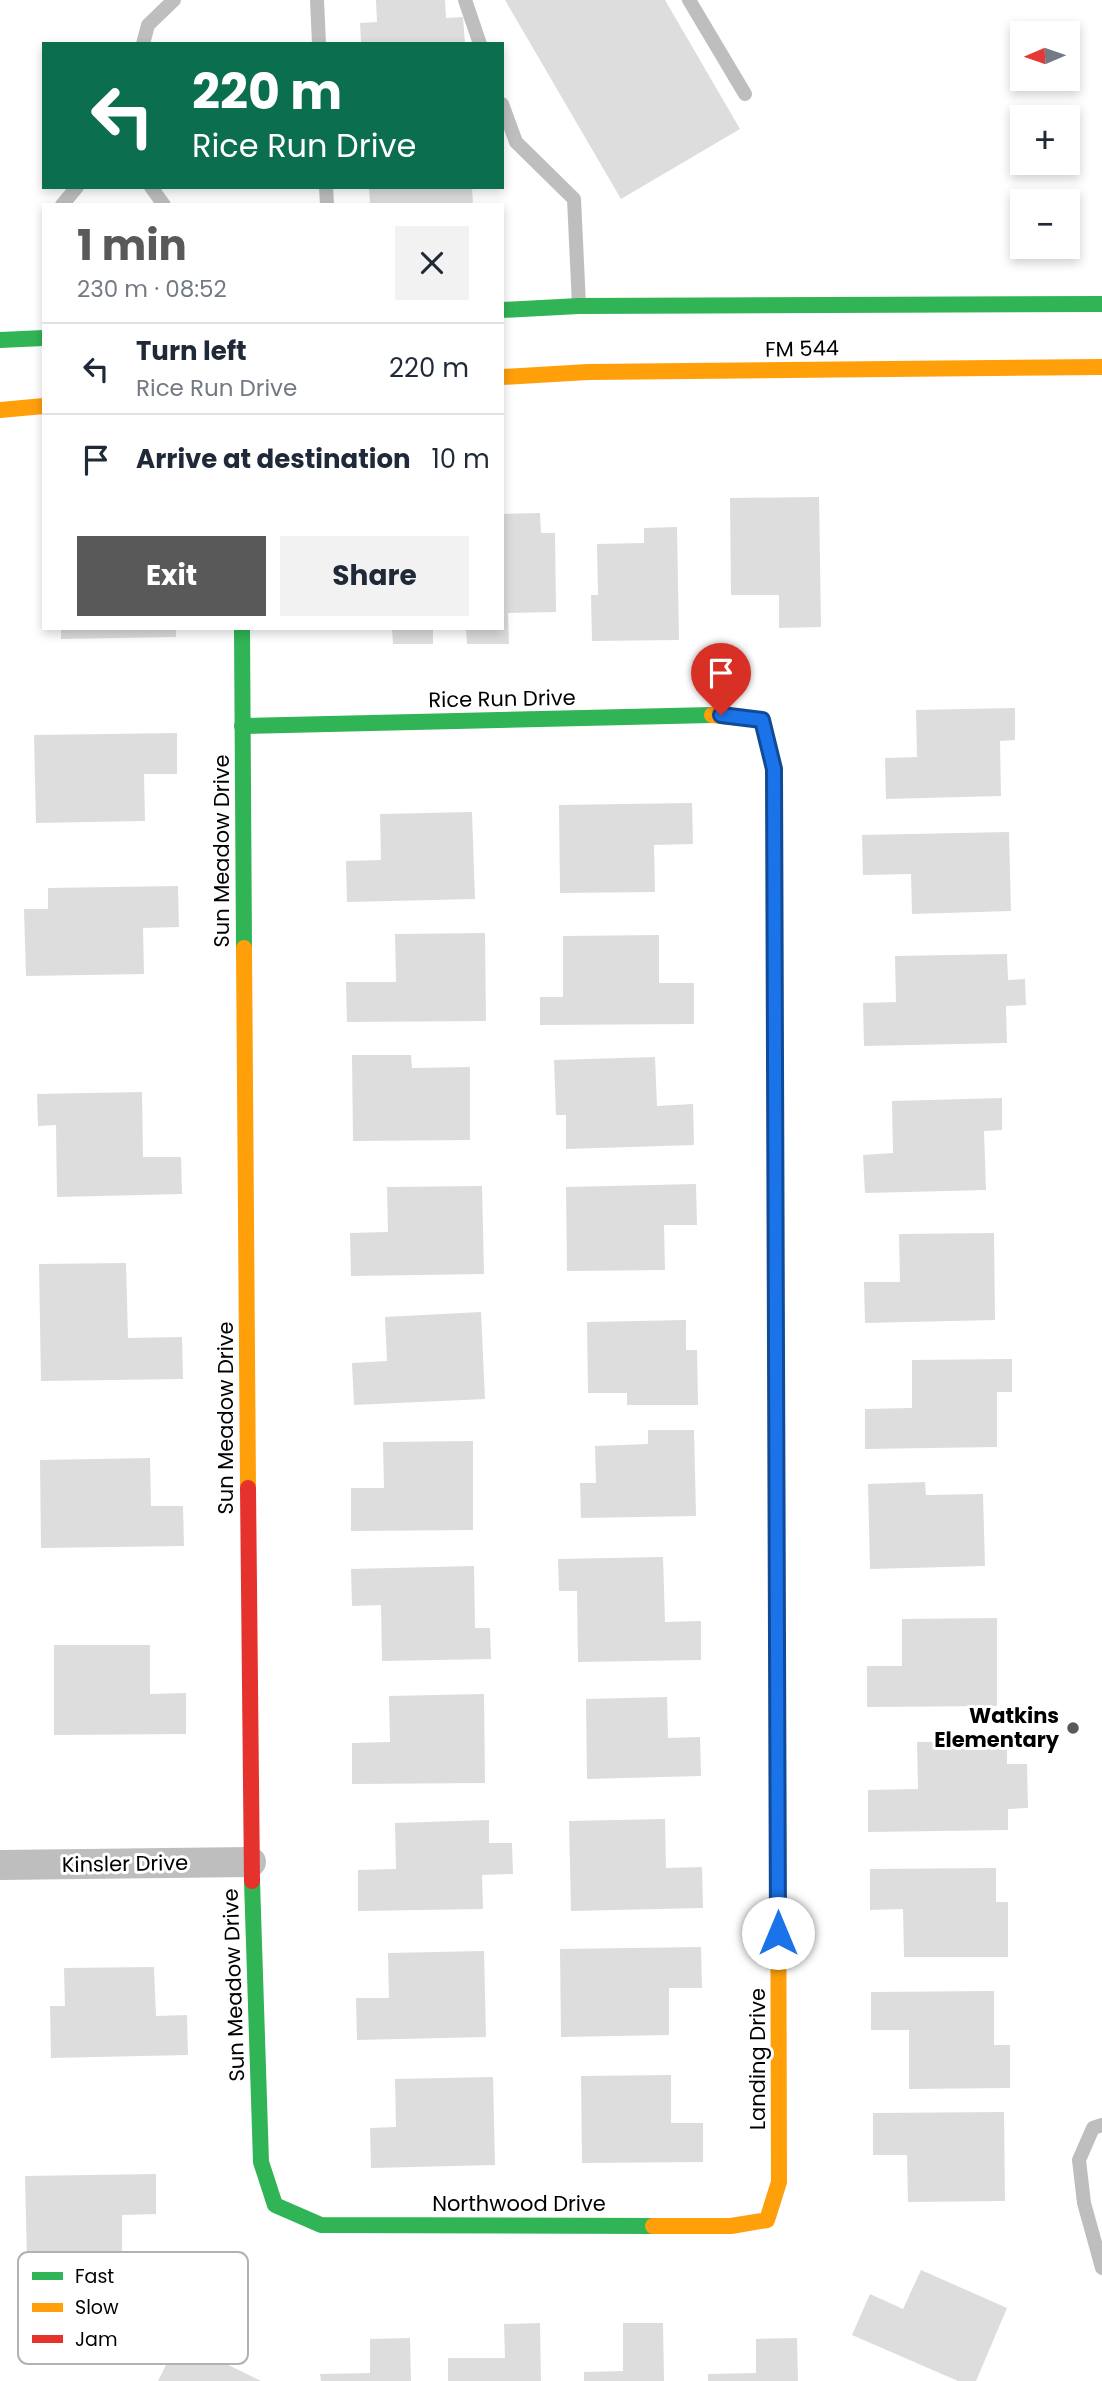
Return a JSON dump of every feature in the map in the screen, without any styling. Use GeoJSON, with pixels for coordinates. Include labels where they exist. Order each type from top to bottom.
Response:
{"type":"FeatureCollection","features":[{"type":"Feature","properties":{"kind":"street","name":"FM 544"},"geometry":{"type":"LineString","coordinates":[[504,310],[579,306],[1102,304]]}},
{"type":"Feature","properties":{"kind":"street"},"geometry":{"type":"LineString","coordinates":[[0,340],[42,338]]}},
{"type":"Feature","properties":{"kind":"street","name":"FM 544"},"geometry":{"type":"LineString","coordinates":[[504,377],[588,372],[1102,368]]}},
{"type":"Feature","properties":{"kind":"street"},"geometry":{"type":"LineString","coordinates":[[0,410],[42,406]]}},
{"type":"Feature","properties":{"kind":"street","name":"Sun Meadow Drive"},"geometry":{"type":"LineString","coordinates":[[242,630],[251,1862],[261,2162],[275,2205]]}},
{"type":"Feature","properties":{"kind":"street","name":"Rice Run Drive"},"geometry":{"type":"LineString","coordinates":[[243,726],[721,715],[762,720]]}},
{"type":"Feature","properties":{"kind":"street","name":"Landing Drive"},"geometry":{"type":"LineString","coordinates":[[762,720],[774,769],[779,2182],[766,2220]]}},
{"type":"Feature","properties":{"kind":"street","name":"Kinsler Drive"},"geometry":{"type":"LineString","coordinates":[[0,1865],[251,1862]]}},
{"type":"Feature","properties":{"kind":"street","name":"Northwood Drive"},"geometry":{"type":"LineString","coordinates":[[275,2205],[321,2225],[731,2226],[766,2220]]}},
{"type":"Feature","properties":{"kind":"lane"},"geometry":{"type":"LineString","coordinates":[[144,42],[148,25],[174,0]]}},
{"type":"Feature","properties":{"kind":"lane"},"geometry":{"type":"LineString","coordinates":[[317,0],[319,42]]}},
{"type":"Feature","properties":{"kind":"lane"},"geometry":{"type":"LineString","coordinates":[[465,0],[480,42]]}},
{"type":"Feature","properties":{"kind":"lane"},"geometry":{"type":"LineString","coordinates":[[689,0],[745,94]]}},
{"type":"Feature","properties":{"kind":"lane"},"geometry":{"type":"LineString","coordinates":[[504,109],[516,142],[574,199],[579,306]]}},
{"type":"Feature","properties":{"kind":"lane"},"geometry":{"type":"LineString","coordinates":[[64,203],[75,189]]}},
{"type":"Feature","properties":{"kind":"lane"},"geometry":{"type":"LineString","coordinates":[[1102,2125],[1093,2128],[1079,2160],[1084,2203],[1102,2268]]}},
{"type":"Feature","properties":{"kind":"building"},"geometry":{"type":"Polygon","coordinates":[[[376,0],[445,0],[446,18],[463,17],[465,42],[361,42],[360,23],[377,22],[376,0]]]}},
{"type":"Feature","properties":{"kind":"building"},"geometry":{"type":"Polygon","coordinates":[[[505,0],[665,0],[740,129],[621,199],[505,0]]]}},
{"type":"Feature","properties":{"kind":"building"},"geometry":{"type":"Polygon","coordinates":[[[369,189],[472,189],[473,203],[370,203],[369,189]]]}},
{"type":"Feature","properties":{"kind":"building"},"geometry":{"type":"Polygon","coordinates":[[[819,497],[821,627],[779,628],[779,595],[731,595],[730,498],[819,497]]]}},
{"type":"Feature","properties":{"kind":"building"},"geometry":{"type":"Polygon","coordinates":[[[540,513],[541,533],[555,533],[556,612],[508,613],[509,644],[467,644],[466,630],[504,630],[504,514],[540,513]]]}},
{"type":"Feature","properties":{"kind":"building"},"geometry":{"type":"Polygon","coordinates":[[[677,527],[679,640],[592,641],[591,595],[598,595],[597,544],[644,543],[644,528],[677,527]]]}},
{"type":"Feature","properties":{"kind":"building"},"geometry":{"type":"Polygon","coordinates":[[[61,630],[176,630],[176,637],[61,639],[61,630]]]}},
{"type":"Feature","properties":{"kind":"building"},"geometry":{"type":"Polygon","coordinates":[[[392,630],[433,630],[433,644],[393,644],[392,630]]]}},
{"type":"Feature","properties":{"kind":"building"},"geometry":{"type":"Polygon","coordinates":[[[1015,708],[1015,740],[1000,741],[1001,796],[886,799],[885,758],[917,757],[916,710],[1015,708]]]}},
{"type":"Feature","properties":{"kind":"building"},"geometry":{"type":"Polygon","coordinates":[[[177,733],[177,774],[144,774],[145,821],[36,823],[34,735],[177,733]]]}},
{"type":"Feature","properties":{"kind":"building"},"geometry":{"type":"Polygon","coordinates":[[[692,803],[693,844],[654,845],[655,892],[560,893],[559,805],[692,803]]]}},
{"type":"Feature","properties":{"kind":"building"},"geometry":{"type":"Polygon","coordinates":[[[472,812],[475,899],[347,902],[346,861],[381,860],[380,814],[472,812]]]}},
{"type":"Feature","properties":{"kind":"building"},"geometry":{"type":"Polygon","coordinates":[[[1009,832],[1011,911],[912,914],[911,874],[863,875],[862,835],[1009,832]]]}},
{"type":"Feature","properties":{"kind":"building"},"geometry":{"type":"Polygon","coordinates":[[[178,886],[179,927],[143,928],[144,974],[26,976],[24,909],[48,909],[48,888],[178,886]]]}},
{"type":"Feature","properties":{"kind":"building"},"geometry":{"type":"Polygon","coordinates":[[[485,933],[486,1021],[347,1022],[346,982],[396,982],[395,934],[485,933]]]}},
{"type":"Feature","properties":{"kind":"building"},"geometry":{"type":"Polygon","coordinates":[[[659,935],[659,983],[694,983],[694,1024],[540,1025],[540,997],[563,997],[563,936],[659,935]]]}},
{"type":"Feature","properties":{"kind":"building"},"geometry":{"type":"Polygon","coordinates":[[[1007,954],[1008,980],[1025,979],[1026,1005],[1006,1006],[1007,1043],[864,1046],[863,1003],[896,1002],[895,956],[1007,954]]]}},
{"type":"Feature","properties":{"kind":"building"},"geometry":{"type":"Polygon","coordinates":[[[352,1055],[411,1055],[412,1068],[470,1067],[470,1140],[353,1141],[352,1055]]]}},
{"type":"Feature","properties":{"kind":"building"},"geometry":{"type":"Polygon","coordinates":[[[655,1057],[657,1106],[693,1104],[694,1145],[566,1149],[566,1115],[556,1115],[554,1060],[655,1057]]]}},
{"type":"Feature","properties":{"kind":"building"},"geometry":{"type":"Polygon","coordinates":[[[142,1092],[143,1157],[181,1157],[182,1194],[57,1197],[56,1125],[38,1126],[37,1094],[142,1092]]]}},
{"type":"Feature","properties":{"kind":"building"},"geometry":{"type":"Polygon","coordinates":[[[1002,1098],[1002,1130],[984,1131],[986,1190],[865,1193],[863,1155],[893,1153],[892,1101],[1002,1098]]]}},
{"type":"Feature","properties":{"kind":"building"},"geometry":{"type":"Polygon","coordinates":[[[696,1184],[697,1225],[664,1225],[665,1270],[567,1271],[566,1187],[696,1184]]]}},
{"type":"Feature","properties":{"kind":"building"},"geometry":{"type":"Polygon","coordinates":[[[482,1186],[484,1274],[351,1276],[350,1233],[388,1232],[387,1187],[482,1186]]]}},
{"type":"Feature","properties":{"kind":"building"},"geometry":{"type":"Polygon","coordinates":[[[994,1233],[995,1320],[865,1323],[864,1282],[900,1282],[899,1234],[994,1233]]]}},
{"type":"Feature","properties":{"kind":"building"},"geometry":{"type":"Polygon","coordinates":[[[126,1263],[128,1338],[182,1337],[183,1379],[41,1381],[39,1264],[126,1263]]]}},
{"type":"Feature","properties":{"kind":"building"},"geometry":{"type":"Polygon","coordinates":[[[481,1312],[485,1399],[354,1405],[352,1363],[387,1361],[385,1317],[481,1312]]]}},
{"type":"Feature","properties":{"kind":"building"},"geometry":{"type":"Polygon","coordinates":[[[686,1320],[686,1350],[697,1350],[698,1405],[627,1405],[627,1393],[588,1393],[587,1322],[686,1320]]]}},
{"type":"Feature","properties":{"kind":"building"},"geometry":{"type":"Polygon","coordinates":[[[1012,1359],[1012,1392],[997,1392],[997,1447],[865,1449],[865,1409],[912,1408],[912,1360],[1012,1359]]]}},
{"type":"Feature","properties":{"kind":"building"},"geometry":{"type":"Polygon","coordinates":[[[648,1430],[694,1430],[696,1516],[581,1518],[580,1483],[596,1483],[595,1446],[648,1444],[648,1430]]]}},
{"type":"Feature","properties":{"kind":"building"},"geometry":{"type":"Polygon","coordinates":[[[473,1441],[473,1530],[351,1531],[351,1488],[384,1488],[383,1442],[473,1441]]]}},
{"type":"Feature","properties":{"kind":"building"},"geometry":{"type":"Polygon","coordinates":[[[150,1458],[151,1506],[183,1506],[184,1546],[41,1548],[40,1460],[150,1458]]]}},
{"type":"Feature","properties":{"kind":"building"},"geometry":{"type":"Polygon","coordinates":[[[925,1482],[926,1495],[983,1494],[985,1566],[870,1569],[868,1484],[925,1482]]]}},
{"type":"Feature","properties":{"kind":"building"},"geometry":{"type":"Polygon","coordinates":[[[663,1557],[665,1622],[701,1621],[701,1660],[578,1662],[577,1591],[559,1591],[558,1559],[663,1557]]]}},
{"type":"Feature","properties":{"kind":"building"},"geometry":{"type":"Polygon","coordinates":[[[474,1566],[475,1628],[490,1628],[491,1659],[382,1661],[381,1605],[352,1606],[351,1569],[474,1566]]]}},
{"type":"Feature","properties":{"kind":"building"},"geometry":{"type":"Polygon","coordinates":[[[997,1618],[997,1706],[867,1707],[867,1666],[902,1666],[902,1619],[997,1618]]]}},
{"type":"Feature","properties":{"kind":"building"},"geometry":{"type":"Polygon","coordinates":[[[54,1645],[150,1645],[150,1694],[186,1693],[186,1734],[54,1735],[54,1645]]]}},
{"type":"Feature","properties":{"kind":"building"},"geometry":{"type":"Polygon","coordinates":[[[484,1694],[485,1783],[352,1784],[352,1743],[390,1742],[389,1696],[484,1694]]]}},
{"type":"Feature","properties":{"kind":"building"},"geometry":{"type":"Polygon","coordinates":[[[667,1697],[668,1738],[700,1737],[701,1776],[587,1779],[586,1699],[667,1697]]]}},
{"type":"Feature","properties":{"kind":"building"},"geometry":{"type":"Polygon","coordinates":[[[1007,1741],[1007,1764],[1027,1764],[1028,1808],[1008,1809],[1008,1830],[868,1832],[868,1790],[918,1789],[917,1742],[1007,1741]]]}},
{"type":"Feature","properties":{"kind":"building"},"geometry":{"type":"Polygon","coordinates":[[[665,1819],[666,1868],[702,1867],[703,1908],[571,1911],[569,1821],[665,1819]]]}},
{"type":"Feature","properties":{"kind":"building"},"geometry":{"type":"Polygon","coordinates":[[[489,1820],[489,1843],[512,1843],[513,1874],[482,1875],[483,1909],[358,1911],[358,1870],[396,1869],[395,1823],[489,1820]]]}},
{"type":"Feature","properties":{"kind":"building"},"geometry":{"type":"Polygon","coordinates":[[[996,1868],[996,1902],[1008,1902],[1008,1957],[904,1957],[903,1909],[870,1910],[870,1869],[996,1868]]]}},
{"type":"Feature","properties":{"kind":"building"},"geometry":{"type":"Polygon","coordinates":[[[701,1947],[702,1988],[669,1988],[669,2035],[561,2037],[560,1949],[701,1947]]]}},
{"type":"Feature","properties":{"kind":"building"},"geometry":{"type":"Polygon","coordinates":[[[484,1951],[486,2037],[357,2040],[356,1998],[389,1998],[388,1953],[484,1951]]]}},
{"type":"Feature","properties":{"kind":"building"},"geometry":{"type":"Polygon","coordinates":[[[154,1967],[156,2016],[187,2015],[188,2055],[51,2058],[50,2006],[65,2006],[64,1968],[154,1967]]]}},
{"type":"Feature","properties":{"kind":"building"},"geometry":{"type":"Polygon","coordinates":[[[994,1991],[994,2045],[1010,2045],[1010,2088],[909,2089],[909,2030],[871,2030],[871,1992],[994,1991]]]}},
{"type":"Feature","properties":{"kind":"building"},"geometry":{"type":"Polygon","coordinates":[[[671,2075],[671,2123],[703,2123],[703,2162],[582,2163],[581,2076],[671,2075]]]}},
{"type":"Feature","properties":{"kind":"building"},"geometry":{"type":"Polygon","coordinates":[[[493,2077],[495,2165],[371,2168],[370,2128],[396,2127],[395,2079],[493,2077]]]}},
{"type":"Feature","properties":{"kind":"building"},"geometry":{"type":"Polygon","coordinates":[[[1004,2112],[1005,2201],[908,2202],[907,2155],[873,2155],[873,2113],[1004,2112]]]}},
{"type":"Feature","properties":{"kind":"building"},"geometry":{"type":"Polygon","coordinates":[[[156,2174],[156,2214],[122,2215],[122,2252],[27,2252],[25,2176],[156,2174]]]}},
{"type":"Feature","properties":{"kind":"building"},"geometry":{"type":"Polygon","coordinates":[[[921,2270],[1007,2308],[976,2381],[958,2381],[852,2335],[870,2294],[903,2309],[921,2270]]]}},
{"type":"Feature","properties":{"kind":"building"},"geometry":{"type":"Polygon","coordinates":[[[540,2323],[541,2381],[448,2381],[448,2358],[505,2358],[504,2324],[540,2323]]]}},
{"type":"Feature","properties":{"kind":"building"},"geometry":{"type":"Polygon","coordinates":[[[623,2323],[663,2323],[664,2381],[584,2381],[584,2372],[623,2371],[623,2323]]]}},
{"type":"Feature","properties":{"kind":"building"},"geometry":{"type":"Polygon","coordinates":[[[410,2338],[411,2381],[321,2381],[320,2374],[370,2373],[370,2339],[410,2338]]]}},
{"type":"Feature","properties":{"kind":"building"},"geometry":{"type":"Polygon","coordinates":[[[797,2338],[798,2381],[708,2381],[708,2374],[756,2373],[756,2339],[797,2338]]]}},
{"type":"Feature","properties":{"kind":"building"},"geometry":{"type":"Polygon","coordinates":[[[166,2364],[226,2364],[261,2381],[158,2381],[166,2364]]]}},
{"type":"Feature","properties":{"kind":"traffic: fast"},"geometry":{"type":"LineString","coordinates":[[504,310],[579,306],[1102,304]]}},
{"type":"Feature","properties":{"kind":"traffic: fast"},"geometry":{"type":"LineString","coordinates":[[0,340],[42,338]]}},
{"type":"Feature","properties":{"kind":"traffic: fast"},"geometry":{"type":"LineString","coordinates":[[242,630],[244,948]]}},
{"type":"Feature","properties":{"kind":"traffic: fast"},"geometry":{"type":"LineString","coordinates":[[242,726],[712,715]]}},
{"type":"Feature","properties":{"kind":"traffic: fast"},"geometry":{"type":"LineString","coordinates":[[775,1192],[778,1792]]}},
{"type":"Feature","properties":{"kind":"traffic: fast"},"geometry":{"type":"LineString","coordinates":[[252,1881],[261,2162],[275,2205],[321,2225],[653,2226]]}},
{"type":"Feature","properties":{"kind":"traffic: slow"},"geometry":{"type":"LineString","coordinates":[[504,377],[588,372],[1102,367]]}},
{"type":"Feature","properties":{"kind":"traffic: slow"},"geometry":{"type":"LineString","coordinates":[[0,410],[42,406]]}},
{"type":"Feature","properties":{"kind":"traffic: slow"},"geometry":{"type":"LineString","coordinates":[[712,715],[762,720],[774,769],[775,970]]}},
{"type":"Feature","properties":{"kind":"traffic: slow"},"geometry":{"type":"LineString","coordinates":[[244,948],[248,1488]]}},
{"type":"Feature","properties":{"kind":"traffic: slow"},"geometry":{"type":"LineString","coordinates":[[653,2226],[731,2226],[767,2220],[779,2182],[778,1792]]}},
{"type":"Feature","properties":{"kind":"traffic: jam"},"geometry":{"type":"LineString","coordinates":[[775,970],[775,1192]]}},
{"type":"Feature","properties":{"kind":"traffic: jam"},"geometry":{"type":"LineString","coordinates":[[248,1488],[252,1881]]}},
{"type":"Feature","properties":{"kind":"place","name":"Watkins Elementary"},"geometry":{"type":"Point","coordinates":[1073,1728]}},
{"type":"Feature","properties":{"kind":"route"},"geometry":{"type":"LineString","coordinates":[[721,715],[762,720],[774,769],[778,1933]]}}]}
